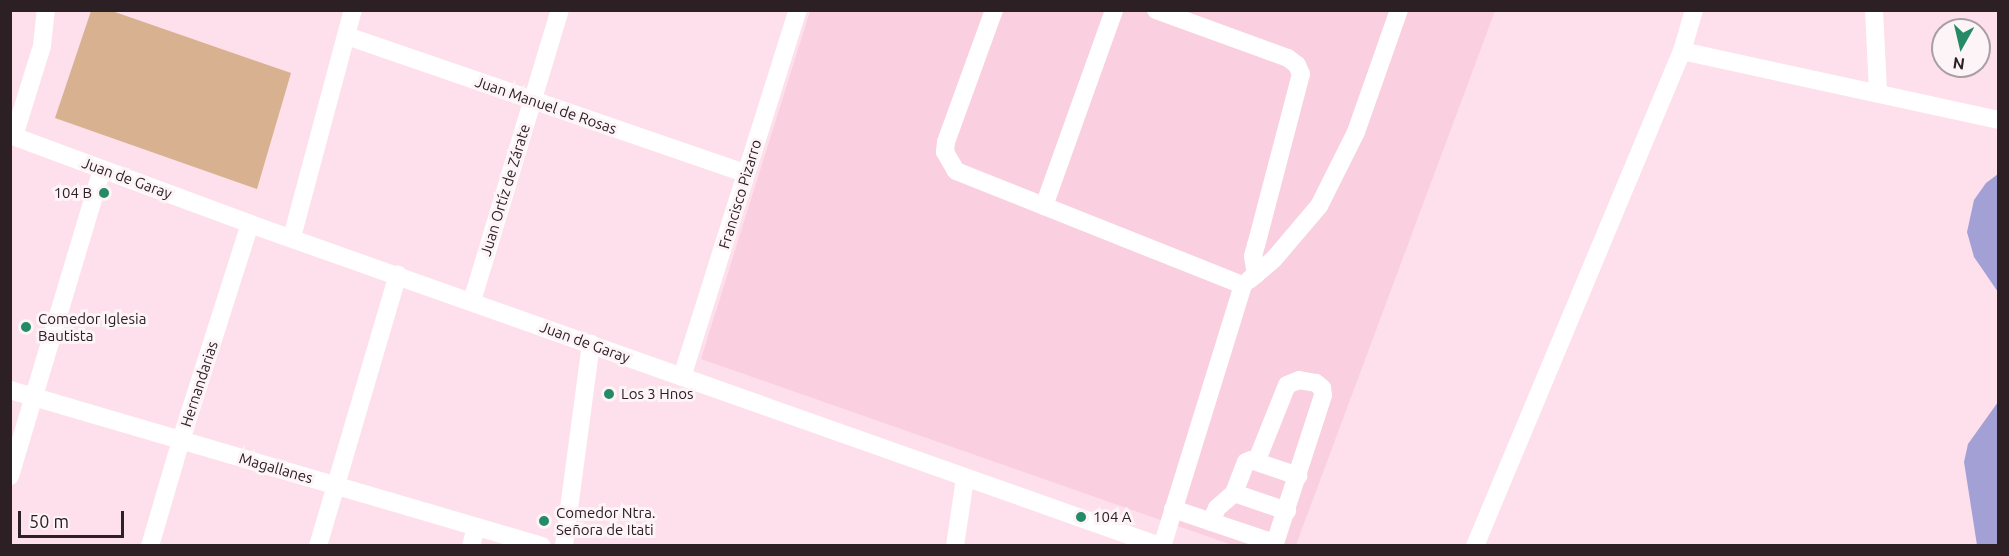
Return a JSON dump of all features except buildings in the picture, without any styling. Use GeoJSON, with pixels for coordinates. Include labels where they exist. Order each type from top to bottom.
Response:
{"type":"FeatureCollection","features":[{"type":"Feature","properties":{"kind":"street"},"geometry":{"type":"LineString","coordinates":[[12,135],[42,46],[46,10]]}},
{"type":"Feature","properties":{"kind":"street"},"geometry":{"type":"LineString","coordinates":[[292,237],[353,10]]}},
{"type":"Feature","properties":{"kind":"street","name":"Juan Ortíz de Zárate"},"geometry":{"type":"LineString","coordinates":[[472,301],[561,10]]}},
{"type":"Feature","properties":{"kind":"street","name":"Francisco Pizarro"},"geometry":{"type":"LineString","coordinates":[[682,377],[798,10]]}},
{"type":"Feature","properties":{"kind":"street"},"geometry":{"type":"LineString","coordinates":[[994,10],[946,142],[945,152],[956,171],[1044,206],[1249,280]]}},
{"type":"Feature","properties":{"kind":"street"},"geometry":{"type":"LineString","coordinates":[[1044,206],[1114,10]]}},
{"type":"Feature","properties":{"kind":"street"},"geometry":{"type":"LineString","coordinates":[[1156,10],[1288,58],[1298,65],[1301,74],[1253,256],[1249,280],[1161,546]]}},
{"type":"Feature","properties":{"kind":"street"},"geometry":{"type":"LineString","coordinates":[[1249,280],[1273,260],[1319,206],[1356,132],[1399,10]]}},
{"type":"Feature","properties":{"kind":"street"},"geometry":{"type":"LineString","coordinates":[[1475,546],[1682,51],[1694,10]]}},
{"type":"Feature","properties":{"kind":"street"},"geometry":{"type":"LineString","coordinates":[[1874,10],[1878,93]]}},
{"type":"Feature","properties":{"kind":"street","name":"Juan Manuel de Rosas"},"geometry":{"type":"LineString","coordinates":[[347,36],[746,173]]}},
{"type":"Feature","properties":{"kind":"street"},"geometry":{"type":"LineString","coordinates":[[1682,51],[1998,120]]}},
{"type":"Feature","properties":{"kind":"street","name":"Juan de Garay"},"geometry":{"type":"LineString","coordinates":[[12,135],[250,224],[1161,546]]}},
{"type":"Feature","properties":{"kind":"street"},"geometry":{"type":"LineString","coordinates":[[10,476],[102,169]]}},
{"type":"Feature","properties":{"kind":"street","name":"Hernandarias"},"geometry":{"type":"LineString","coordinates":[[150,546],[181,440],[250,224]]}},
{"type":"Feature","properties":{"kind":"street"},"geometry":{"type":"LineString","coordinates":[[318,546],[398,275]]}},
{"type":"Feature","properties":{"kind":"street"},"geometry":{"type":"LineString","coordinates":[[564,546],[591,344]]}},
{"type":"Feature","properties":{"kind":"street"},"geometry":{"type":"LineString","coordinates":[[1173,509],[1270,542],[1279,536],[1323,396],[1322,388],[1316,383],[1299,380],[1287,385],[1257,460]]}},
{"type":"Feature","properties":{"kind":"street","name":"Magallanes"},"geometry":{"type":"LineString","coordinates":[[10,390],[542,546]]}},
{"type":"Feature","properties":{"kind":"street"},"geometry":{"type":"LineString","coordinates":[[1211,522],[1217,508],[1234,493],[1246,462],[1257,460],[1298,476]]}},
{"type":"Feature","properties":{"kind":"street"},"geometry":{"type":"LineString","coordinates":[[955,546],[965,478]]}},
{"type":"Feature","properties":{"kind":"street"},"geometry":{"type":"LineString","coordinates":[[1234,493],[1287,511]]}},
{"type":"Feature","properties":{"kind":"street"},"geometry":{"type":"LineString","coordinates":[[471,546],[476,527]]}},
{"type":"Feature","properties":{"kind":"shaded area"},"geometry":{"type":"Polygon","coordinates":[[[91,11],[112,11],[291,73],[257,189],[55,118],[91,11]]]}},
{"type":"Feature","properties":{"kind":"shaded area"},"geometry":{"type":"Polygon","coordinates":[[[810,11],[1495,11],[1296,545],[1232,545],[701,359],[810,11]]]}},
{"type":"Feature","properties":{"kind":"water"},"geometry":{"type":"Polygon","coordinates":[[[1998,174],[1998,292],[1974,257],[1967,232],[1974,200],[1986,183],[1998,174]]]}},
{"type":"Feature","properties":{"kind":"water"},"geometry":{"type":"Polygon","coordinates":[[[1998,402],[1998,545],[1977,545],[1964,462],[1968,444],[1998,402]]]}},
{"type":"Feature","properties":{"kind":"place","name":"104 B"},"geometry":{"type":"Point","coordinates":[104,193]}},
{"type":"Feature","properties":{"kind":"place","name":"Comedor Iglesia Bautista"},"geometry":{"type":"Point","coordinates":[26,327]}},
{"type":"Feature","properties":{"kind":"place","name":"Los 3 Hnos"},"geometry":{"type":"Point","coordinates":[609,394]}},
{"type":"Feature","properties":{"kind":"place","name":"104 A"},"geometry":{"type":"Point","coordinates":[1081,517]}},
{"type":"Feature","properties":{"kind":"place","name":"Comedor Ntra. Señora de Itati"},"geometry":{"type":"Point","coordinates":[544,521]}}]}
